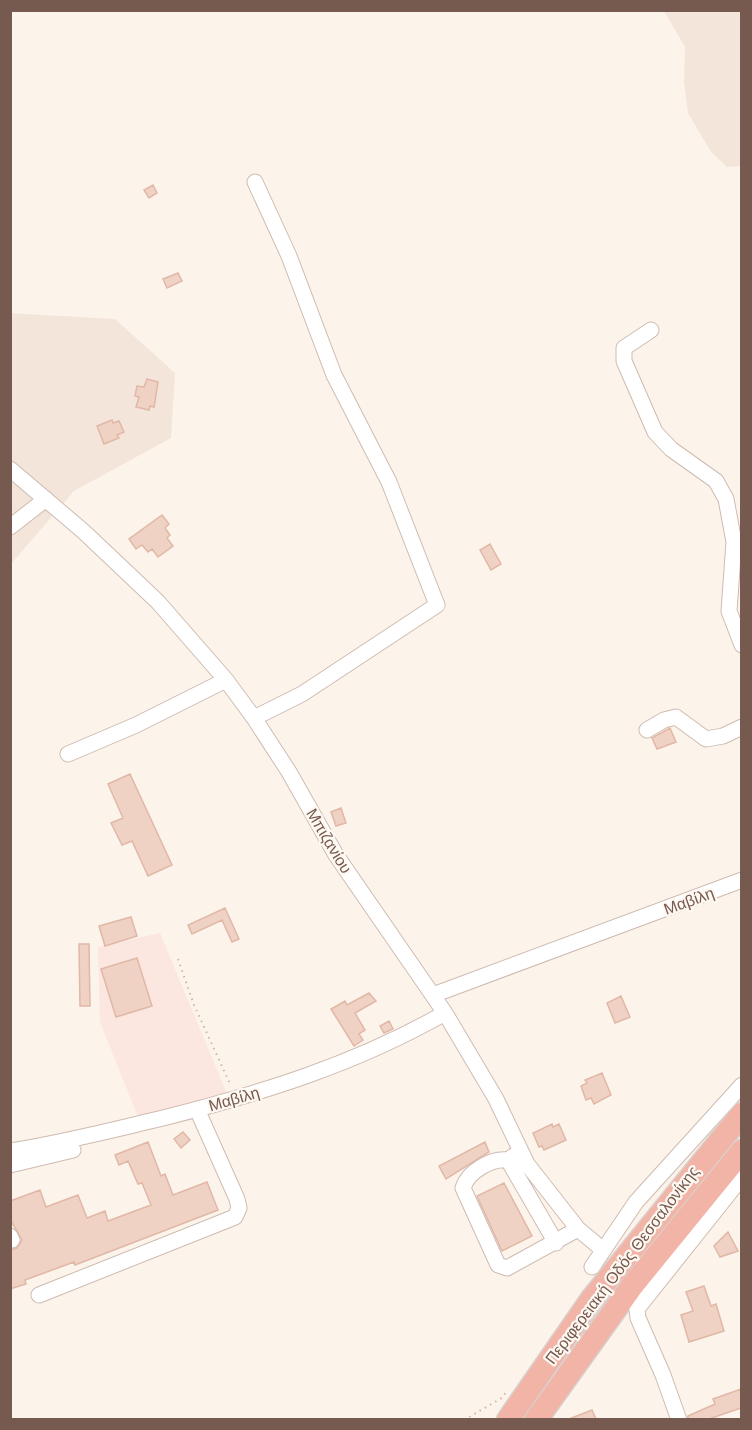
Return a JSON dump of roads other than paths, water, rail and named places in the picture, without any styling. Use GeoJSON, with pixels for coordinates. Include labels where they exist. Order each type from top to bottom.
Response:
{"type":"FeatureCollection","features":[{"type":"Feature","properties":{"kind":"highway","name":"Περιφερειακή Οδός Θεσσαλονίκης"},"geometry":{"type":"LineString","coordinates":[[508,1419],[591,1300],[741,1114]]}},
{"type":"Feature","properties":{"kind":"highway","name":"Περιφερειακή Οδός Θεσσαλονίκης"},"geometry":{"type":"LineString","coordinates":[[536,1419],[632,1286],[741,1151]]}},
{"type":"Feature","properties":{"kind":"street"},"geometry":{"type":"LineString","coordinates":[[254,718],[302,693],[437,605],[389,482],[334,375],[289,256],[255,182]]}},
{"type":"Feature","properties":{"kind":"street"},"geometry":{"type":"LineString","coordinates":[[651,330],[624,348],[624,361],[659,437],[671,449],[716,481],[726,499],[734,542],[729,611],[741,645]]}},
{"type":"Feature","properties":{"kind":"street","name":"Μπιζανίου"},"geometry":{"type":"LineString","coordinates":[[10,469],[158,602],[226,680],[254,718],[336,855],[445,1012],[496,1100],[514,1156],[536,1177],[578,1229],[602,1249]]}},
{"type":"Feature","properties":{"kind":"street"},"geometry":{"type":"LineString","coordinates":[[10,527],[46,499]]}},
{"type":"Feature","properties":{"kind":"street"},"geometry":{"type":"LineString","coordinates":[[68,754],[136,725],[226,680]]}},
{"type":"Feature","properties":{"kind":"street"},"geometry":{"type":"LineString","coordinates":[[647,730],[664,720],[676,717],[706,739],[723,736],[741,727]]}},
{"type":"Feature","properties":{"kind":"street","name":"Μαβίλη"},"geometry":{"type":"LineString","coordinates":[[433,995],[741,880]]}},
{"type":"Feature","properties":{"kind":"street","name":"Μαβίλη"},"geometry":{"type":"LineString","coordinates":[[10,1151],[59,1143],[237,1100],[327,1070],[415,1030],[445,1012]]}},
{"type":"Feature","properties":{"kind":"street"},"geometry":{"type":"LineString","coordinates":[[592,1267],[602,1249],[636,1202],[741,1085]]}},
{"type":"Feature","properties":{"kind":"street"},"geometry":{"type":"LineString","coordinates":[[10,1165],[200,1116],[222,1104]]}},
{"type":"Feature","properties":{"kind":"street"},"geometry":{"type":"LineString","coordinates":[[39,1295],[235,1217],[238,1209],[237,1199],[200,1116]]}},
{"type":"Feature","properties":{"kind":"street"},"geometry":{"type":"LineString","coordinates":[[556,1243],[514,1156],[492,1160],[465,1181],[463,1188],[498,1265],[507,1268],[556,1243],[578,1229]]}},
{"type":"Feature","properties":{"kind":"street"},"geometry":{"type":"LineString","coordinates":[[673,1417],[655,1356],[637,1314],[638,1306],[741,1178]]}}]}
